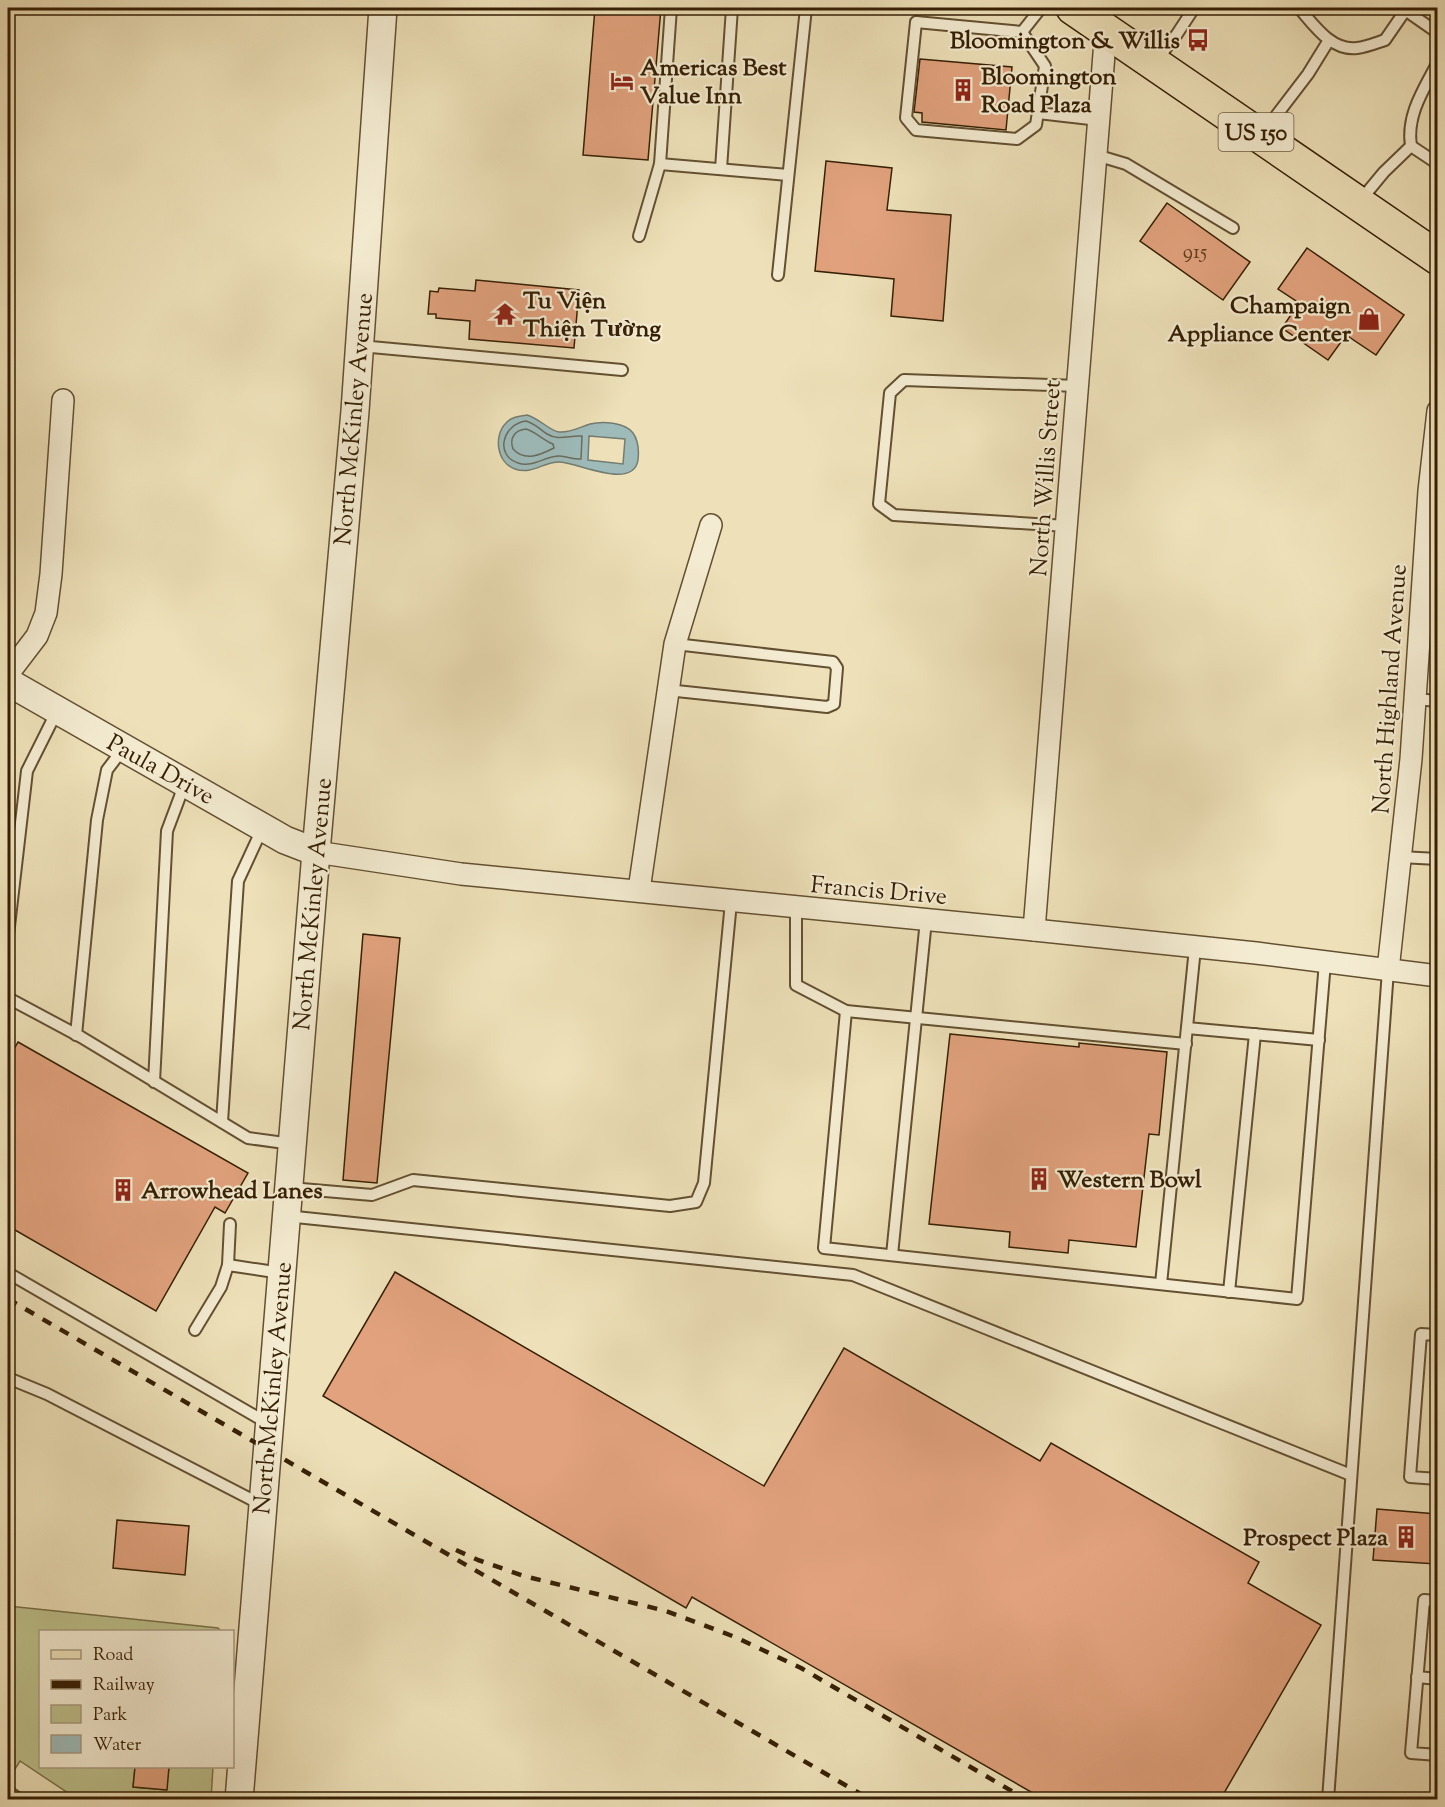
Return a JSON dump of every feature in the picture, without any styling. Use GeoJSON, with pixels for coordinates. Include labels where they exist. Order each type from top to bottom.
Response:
{"type":"FeatureCollection","features":[{"type":"Feature","properties":{"kind":"main road","name":"US 150"},"geometry":{"type":"LineString","coordinates":[[1086,14],[1437,258]]}},
{"type":"Feature","properties":{"kind":"street","name":"North McKinley Avenue"},"geometry":{"type":"LineString","coordinates":[[239,1800],[359,346],[383,8]]}},
{"type":"Feature","properties":{"kind":"street","name":"North Willis Street"},"geometry":{"type":"LineString","coordinates":[[1034,930],[1099,120],[1086,14]]}},
{"type":"Feature","properties":{"kind":"street"},"geometry":{"type":"LineString","coordinates":[[8,674],[37,636],[46,613],[51,574],[63,400]]}},
{"type":"Feature","properties":{"kind":"street","name":"North Highland Avenue"},"geometry":{"type":"LineString","coordinates":[[1389,970],[1411,759],[1433,491],[1437,411]]}},
{"type":"Feature","properties":{"kind":"street"},"geometry":{"type":"LineString","coordinates":[[639,890],[675,644],[711,525]]}},
{"type":"Feature","properties":{"kind":"street","name":"Paula Drive"},"geometry":{"type":"LineString","coordinates":[[8,682],[285,840],[316,852]]}},
{"type":"Feature","properties":{"kind":"street","name":"Francis Drive"},"geometry":{"type":"LineString","coordinates":[[316,852],[461,874],[1034,930],[1437,976]]}},
{"type":"Feature","properties":{"kind":"lane"},"geometry":{"type":"LineString","coordinates":[[639,236],[660,164],[671,8]]}},
{"type":"Feature","properties":{"kind":"lane"},"geometry":{"type":"LineString","coordinates":[[721,169],[732,8]]}},
{"type":"Feature","properties":{"kind":"lane"},"geometry":{"type":"LineString","coordinates":[[778,275],[806,8]]}},
{"type":"Feature","properties":{"kind":"lane"},"geometry":{"type":"LineString","coordinates":[[1022,32],[1041,8]]}},
{"type":"Feature","properties":{"kind":"lane"},"geometry":{"type":"LineString","coordinates":[[1155,63],[1194,8]]}},
{"type":"Feature","properties":{"kind":"lane"},"geometry":{"type":"LineString","coordinates":[[1299,8],[1329,40],[1346,48],[1358,48],[1385,40],[1406,9],[1437,33]]}},
{"type":"Feature","properties":{"kind":"lane"},"geometry":{"type":"LineString","coordinates":[[916,22],[1022,32],[1044,66],[1036,125],[1017,139],[916,130],[906,118],[916,22]]}},
{"type":"Feature","properties":{"kind":"lane"},"geometry":{"type":"LineString","coordinates":[[1261,135],[1308,74],[1329,40]]}},
{"type":"Feature","properties":{"kind":"lane"},"geometry":{"type":"LineString","coordinates":[[1437,62],[1416,107],[1409,130],[1411,146],[1437,164]]}},
{"type":"Feature","properties":{"kind":"lane"},"geometry":{"type":"LineString","coordinates":[[1038,113],[1099,120]]}},
{"type":"Feature","properties":{"kind":"lane"},"geometry":{"type":"LineString","coordinates":[[1358,204],[1384,172],[1411,146]]}},
{"type":"Feature","properties":{"kind":"lane"},"geometry":{"type":"LineString","coordinates":[[1096,155],[1126,164],[1233,228]]}},
{"type":"Feature","properties":{"kind":"lane"},"geometry":{"type":"LineString","coordinates":[[660,164],[788,175]]}},
{"type":"Feature","properties":{"kind":"lane"},"geometry":{"type":"LineString","coordinates":[[359,346],[622,370]]}},
{"type":"Feature","properties":{"kind":"lane"},"geometry":{"type":"LineString","coordinates":[[1067,526],[894,515],[879,504],[890,393],[904,380],[1078,386]]}},
{"type":"Feature","properties":{"kind":"lane"},"geometry":{"type":"LineString","coordinates":[[667,690],[827,708],[834,704],[837,668],[833,662],[675,644]]}},
{"type":"Feature","properties":{"kind":"lane"},"geometry":{"type":"LineString","coordinates":[[1415,699],[1437,700]]}},
{"type":"Feature","properties":{"kind":"lane"},"geometry":{"type":"LineString","coordinates":[[8,935],[27,771],[57,711]]}},
{"type":"Feature","properties":{"kind":"lane"},"geometry":{"type":"LineString","coordinates":[[76,1035],[97,820],[107,770],[124,748]]}},
{"type":"Feature","properties":{"kind":"lane"},"geometry":{"type":"LineString","coordinates":[[154,1082],[167,831],[185,783]]}},
{"type":"Feature","properties":{"kind":"lane"},"geometry":{"type":"LineString","coordinates":[[222,1122],[238,881],[263,827]]}},
{"type":"Feature","properties":{"kind":"lane"},"geometry":{"type":"LineString","coordinates":[[1400,857],[1437,859]]}},
{"type":"Feature","properties":{"kind":"lane"},"geometry":{"type":"LineString","coordinates":[[289,1188],[372,1195],[413,1180],[669,1206],[696,1202],[704,1183],[731,902]]}},
{"type":"Feature","properties":{"kind":"lane"},"geometry":{"type":"LineString","coordinates":[[796,908],[796,985],[846,1011],[1186,1044]]}},
{"type":"Feature","properties":{"kind":"lane"},"geometry":{"type":"LineString","coordinates":[[892,1256],[926,920]]}},
{"type":"Feature","properties":{"kind":"lane"},"geometry":{"type":"LineString","coordinates":[[1161,1284],[1195,948]]}},
{"type":"Feature","properties":{"kind":"lane"},"geometry":{"type":"LineString","coordinates":[[846,1011],[824,1248],[1297,1299],[1325,962]]}},
{"type":"Feature","properties":{"kind":"lane"},"geometry":{"type":"LineString","coordinates":[[1328,1800],[1389,970]]}},
{"type":"Feature","properties":{"kind":"lane"},"geometry":{"type":"LineString","coordinates":[[8,998],[76,1035],[248,1138],[292,1144]]}},
{"type":"Feature","properties":{"kind":"lane"},"geometry":{"type":"LineString","coordinates":[[1187,1028],[1319,1040]]}},
{"type":"Feature","properties":{"kind":"lane"},"geometry":{"type":"LineString","coordinates":[[1229,1292],[1255,1034]]}},
{"type":"Feature","properties":{"kind":"lane"},"geometry":{"type":"LineString","coordinates":[[286,1216],[853,1275],[1351,1475]]}},
{"type":"Feature","properties":{"kind":"lane"},"geometry":{"type":"LineString","coordinates":[[195,1329],[221,1287],[228,1265],[230,1224]]}},
{"type":"Feature","properties":{"kind":"lane"},"geometry":{"type":"LineString","coordinates":[[228,1265],[282,1273]]}},
{"type":"Feature","properties":{"kind":"lane"},"geometry":{"type":"LineString","coordinates":[[8,1273],[269,1424]]}},
{"type":"Feature","properties":{"kind":"lane"},"geometry":{"type":"LineString","coordinates":[[1437,1335],[1421,1334],[1410,1477],[1437,1479]]}},
{"type":"Feature","properties":{"kind":"lane"},"geometry":{"type":"LineString","coordinates":[[8,1378],[47,1394],[263,1505]]}},
{"type":"Feature","properties":{"kind":"lane"},"geometry":{"type":"LineString","coordinates":[[1437,1601],[1424,1600],[1411,1753],[1437,1755]]}},
{"type":"Feature","properties":{"kind":"lane"},"geometry":{"type":"LineString","coordinates":[[1417,1677],[1437,1679]]}},
{"type":"Feature","properties":{"kind":"lane"},"geometry":{"type":"LineString","coordinates":[[8,1791],[20,1800]]}},
{"type":"Feature","properties":{"kind":"green space"},"geometry":{"type":"Polygon","coordinates":[[[8,1606],[220,1630],[39,1630],[39,1768],[135,1768],[133,1787],[166,1790],[169,1768],[213,1768],[211,1799],[74,1799],[20,1761],[10,1777],[8,1775],[8,1606]]]}},
{"type":"Feature","properties":{"kind":"water"},"geometry":{"type":"Polygon","coordinates":[[[527,415],[559,432],[601,423],[613,423],[629,429],[636,439],[638,449],[638,460],[634,469],[616,474],[559,462],[527,470],[509,466],[499,449],[499,435],[508,421],[527,415]],[[589,436],[588,460],[623,464],[625,439],[589,436]]]}},
{"type":"Feature","properties":{"kind":"building","name":"Americas Best Value Inn"},"geometry":{"type":"Polygon","coordinates":[[[595,8],[661,8],[648,160],[583,155],[595,8]]]}},
{"type":"Feature","properties":{"kind":"building","name":"Bloomington Road Plaza"},"geometry":{"type":"Polygon","coordinates":[[[920,59],[1012,67],[1006,130],[922,122],[922,113],[914,112],[920,59]]]}},
{"type":"Feature","properties":{"kind":"building"},"geometry":{"type":"Polygon","coordinates":[[[826,161],[892,168],[887,210],[951,215],[943,321],[891,316],[894,279],[815,271],[826,161]]]}},
{"type":"Feature","properties":{"kind":"building"},"geometry":{"type":"Polygon","coordinates":[[[1167,203],[1250,262],[1223,300],[1140,241],[1167,203]]]}},
{"type":"Feature","properties":{"kind":"building"},"geometry":{"type":"Polygon","coordinates":[[[1307,248],[1404,315],[1376,355],[1346,335],[1328,360],[1282,328],[1299,303],[1278,289],[1307,248]]]}},
{"type":"Feature","properties":{"kind":"building","name":"Tu Viện Thiện Tường"},"geometry":{"type":"Polygon","coordinates":[[[476,280],[579,290],[574,348],[469,339],[470,321],[436,318],[436,314],[428,314],[430,291],[438,292],[439,288],[475,291],[476,280]]]}},
{"type":"Feature","properties":{"kind":"building"},"geometry":{"type":"Polygon","coordinates":[[[363,934],[400,938],[377,1183],[343,1180],[363,934]]]}},
{"type":"Feature","properties":{"kind":"building","name":"Western Bowl"},"geometry":{"type":"Polygon","coordinates":[[[950,1034],[1079,1047],[1079,1043],[1167,1052],[1159,1135],[1149,1134],[1136,1247],[1069,1240],[1068,1253],[1009,1247],[1010,1232],[929,1224],[950,1034]]]}},
{"type":"Feature","properties":{"kind":"building","name":"Arrowhead Lanes"},"geometry":{"type":"Polygon","coordinates":[[[18,1042],[248,1173],[225,1213],[215,1207],[156,1311],[8,1226],[8,1060],[18,1042]]]}},
{"type":"Feature","properties":{"kind":"building"},"geometry":{"type":"Polygon","coordinates":[[[395,1272],[764,1486],[844,1348],[1040,1461],[1051,1443],[1259,1562],[1248,1583],[1321,1625],[1220,1800],[1045,1800],[692,1597],[686,1608],[323,1396],[395,1272]]]}},
{"type":"Feature","properties":{"kind":"building","name":"Prospect Plaza"},"geometry":{"type":"Polygon","coordinates":[[[1377,1509],[1437,1514],[1437,1564],[1373,1560],[1377,1509]]]}},
{"type":"Feature","properties":{"kind":"building"},"geometry":{"type":"Polygon","coordinates":[[[117,1520],[189,1526],[185,1575],[113,1568],[117,1520]]]}},
{"type":"Feature","properties":{"kind":"building"},"geometry":{"type":"Polygon","coordinates":[[[135,1768],[169,1768],[167,1790],[133,1787],[135,1768]]]}},
{"type":"Feature","properties":{"kind":"railway"},"geometry":{"type":"LineString","coordinates":[[8,1299],[871,1800]]}},
{"type":"Feature","properties":{"kind":"railway"},"geometry":{"type":"LineString","coordinates":[[456,1550],[524,1576],[666,1611],[735,1637],[801,1668],[1027,1800]]}},
{"type":"Feature","properties":{"kind":"place","name":"Bloomington & Willis"},"geometry":{"type":"Point","coordinates":[1198,40]}},
{"type":"Feature","properties":{"kind":"place","name":"Americas Best Value Inn"},"geometry":{"type":"Point","coordinates":[622,81]}},
{"type":"Feature","properties":{"kind":"place","name":"Bloomington Road Plaza"},"geometry":{"type":"Point","coordinates":[963,90]}},
{"type":"Feature","properties":{"kind":"place","name":"Tu Viện Thiện Tường"},"geometry":{"type":"Point","coordinates":[505,314]}},
{"type":"Feature","properties":{"kind":"place","name":"Champaign Appliance Center"},"geometry":{"type":"Point","coordinates":[1369,319]}},
{"type":"Feature","properties":{"kind":"place","name":"Western Bowl"},"geometry":{"type":"Point","coordinates":[1039,1179]}},
{"type":"Feature","properties":{"kind":"place","name":"Arrowhead Lanes"},"geometry":{"type":"Point","coordinates":[123,1190]}},
{"type":"Feature","properties":{"kind":"place","name":"Prospect Plaza"},"geometry":{"type":"Point","coordinates":[1406,1537]}}]}
